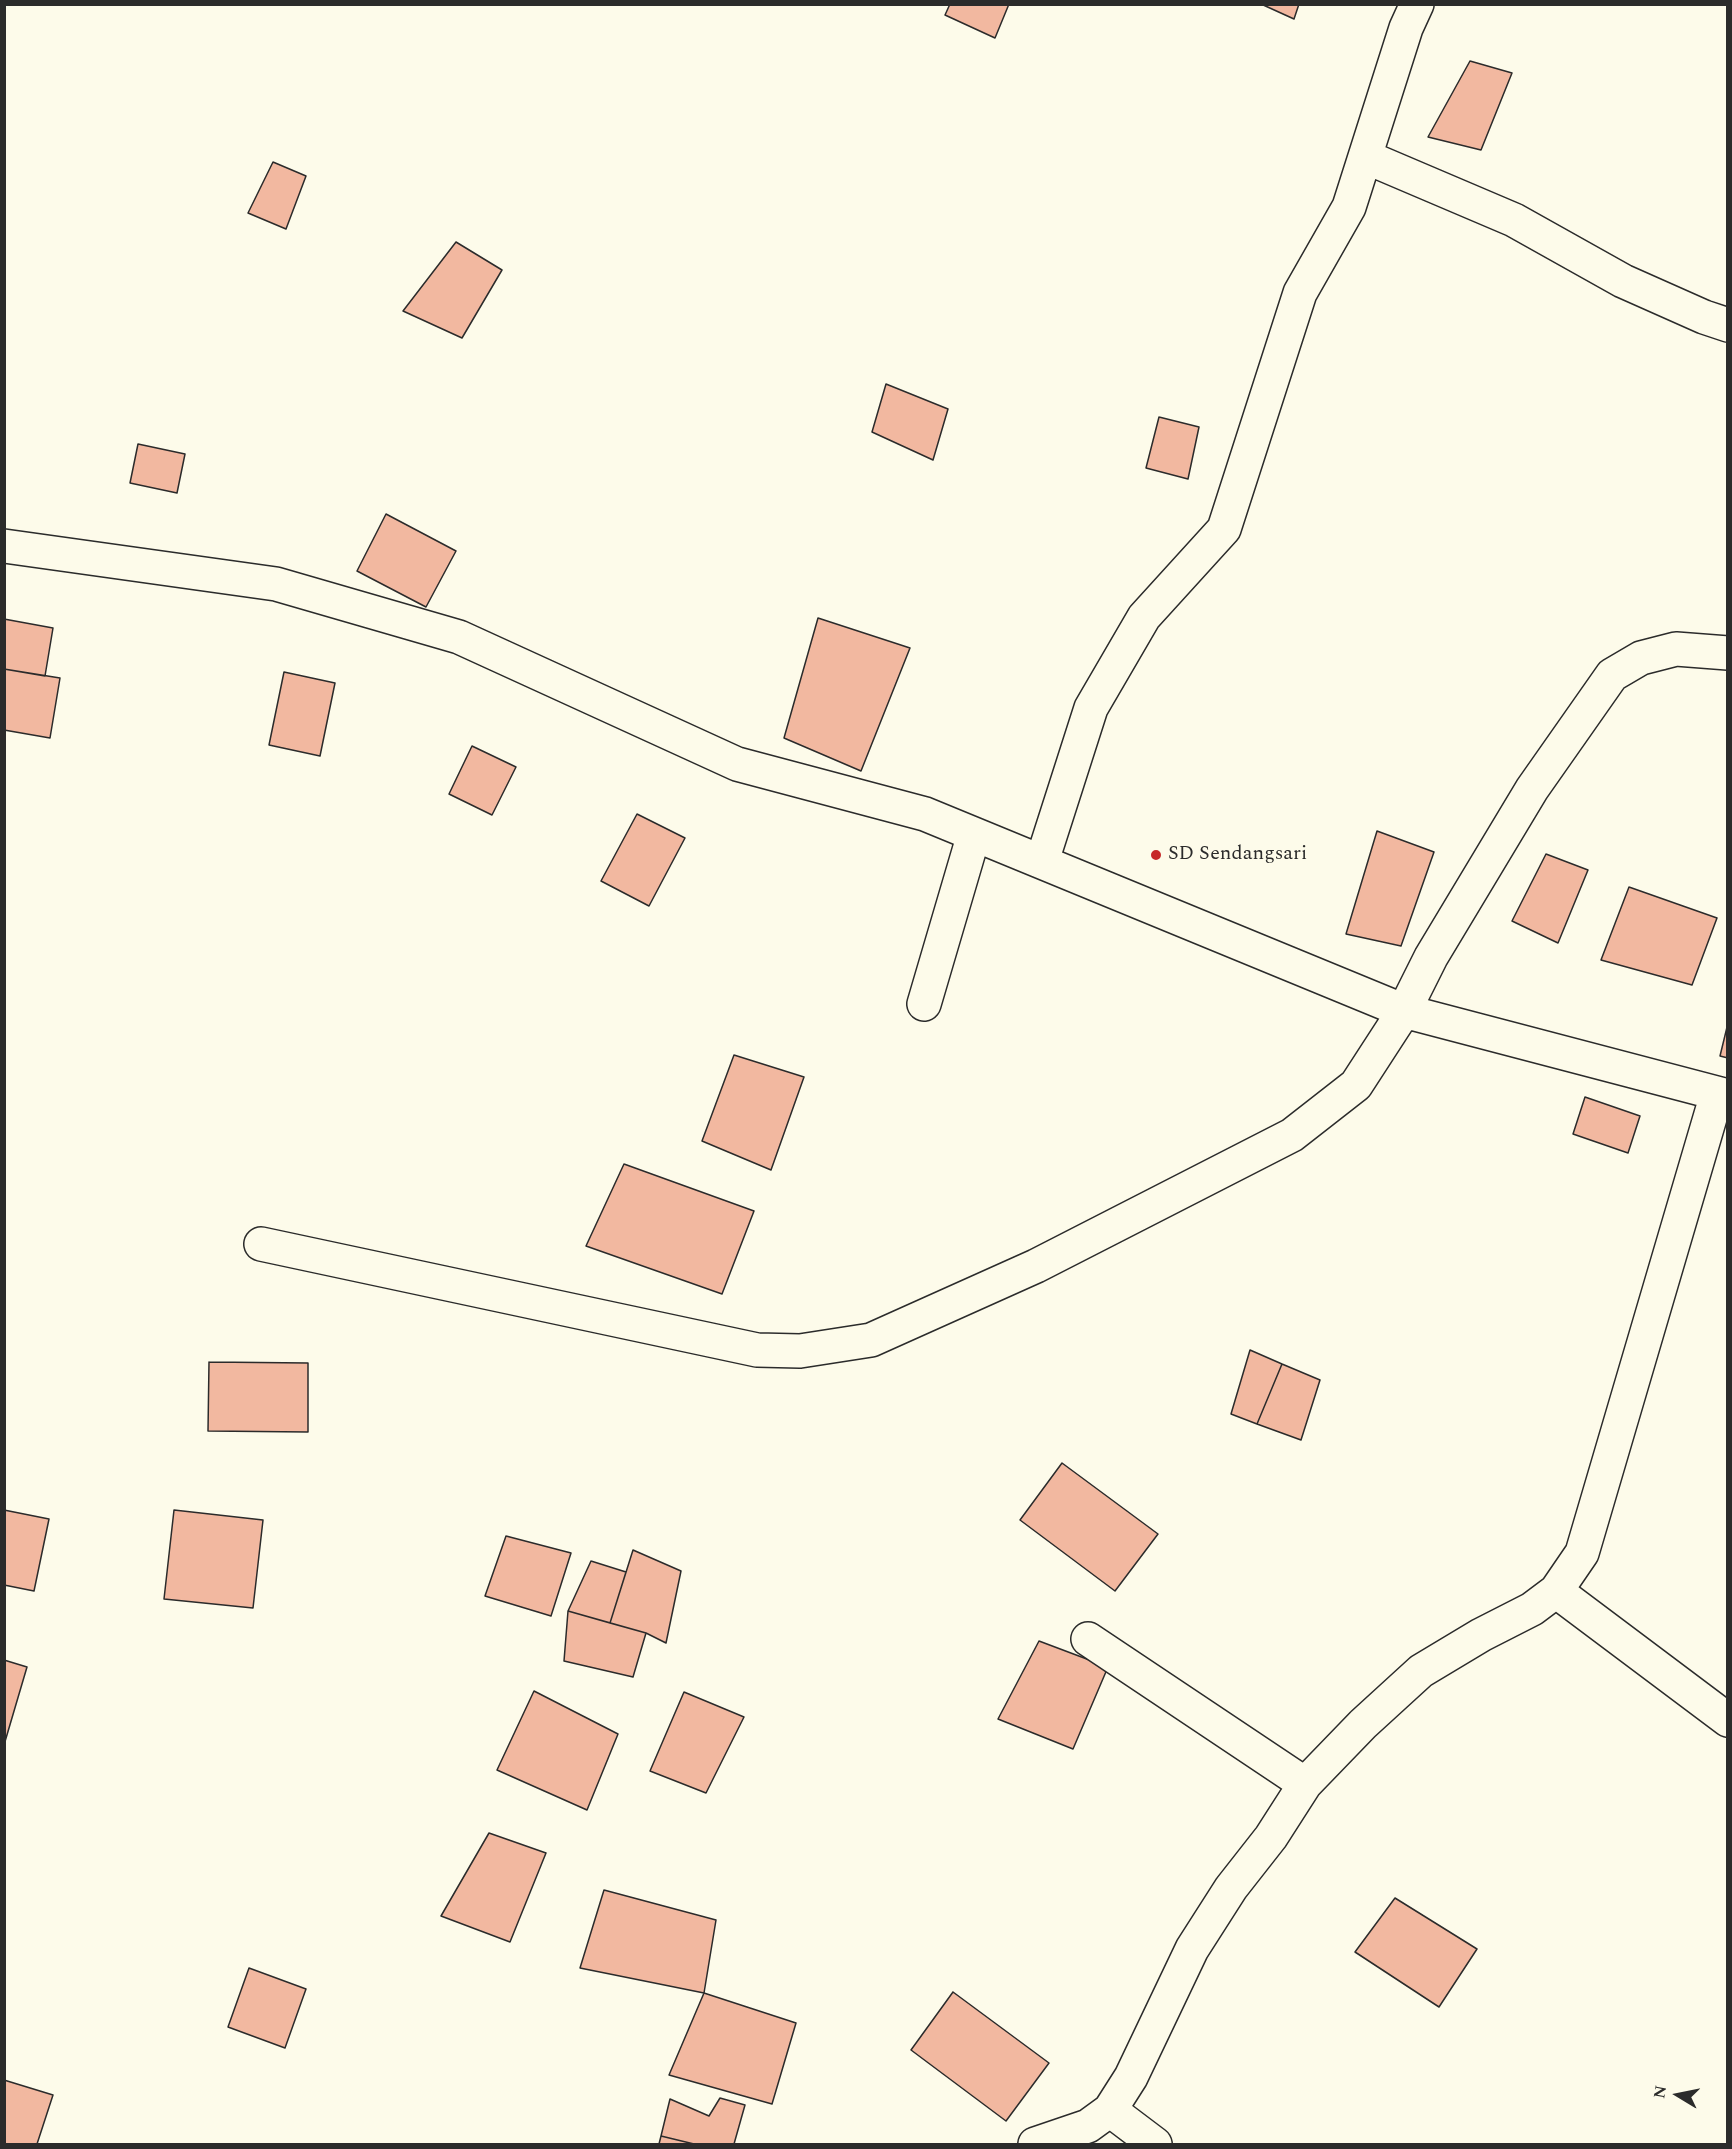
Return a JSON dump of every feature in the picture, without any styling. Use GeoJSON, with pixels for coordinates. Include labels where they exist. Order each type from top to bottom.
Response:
{"type":"FeatureCollection","features":[{"type":"Feature","properties":{"kind":"street"},"geometry":{"type":"LineString","coordinates":[[1042,861],[1091,708],[1144,617],[1224,529],[1300,293],[1349,207],[1406,28],[1417,4]]}},
{"type":"Feature","properties":{"kind":"street"},"geometry":{"type":"LineString","coordinates":[[1366,157],[1514,220],[1623,281],[1704,317],[1728,325]]}},
{"type":"Feature","properties":{"kind":"street"},"geometry":{"type":"LineString","coordinates":[[4,546],[276,584],[459,637],[737,764],[926,814],[1404,1011],[1722,1095],[1582,1553],[1556,1591],[1532,1609],[1481,1635],[1421,1671],[1363,1724],[1305,1784],[1271,1837],[1231,1888],[1192,1949],[1131,2077],[1110,2110],[1088,2126],[1035,2145]]}},
{"type":"Feature","properties":{"kind":"street"},"geometry":{"type":"LineString","coordinates":[[261,1244],[757,1350],[800,1351],[871,1340],[1036,1266],[1292,1135],[1356,1084],[1404,1011],[1431,957],[1532,789],[1612,675],[1641,658],[1676,649],[1728,653]]}},
{"type":"Feature","properties":{"kind":"street"},"geometry":{"type":"LineString","coordinates":[[924,1004],[974,834]]}},
{"type":"Feature","properties":{"kind":"street"},"geometry":{"type":"LineString","coordinates":[[1556,1591],[1728,1720]]}},
{"type":"Feature","properties":{"kind":"street"},"geometry":{"type":"LineString","coordinates":[[1088,1639],[1305,1784]]}},
{"type":"Feature","properties":{"kind":"street"},"geometry":{"type":"LineString","coordinates":[[1110,2110],[1155,2145]]}},
{"type":"Feature","properties":{"kind":"building"},"geometry":{"type":"Polygon","coordinates":[[[950,4],[1009,4],[995,38],[945,15],[950,4]]]}},
{"type":"Feature","properties":{"kind":"building"},"geometry":{"type":"Polygon","coordinates":[[[1261,4],[1299,4],[1294,19],[1261,4]]]}},
{"type":"Feature","properties":{"kind":"building"},"geometry":{"type":"Polygon","coordinates":[[[1470,61],[1512,73],[1481,150],[1428,137],[1470,61]]]}},
{"type":"Feature","properties":{"kind":"building"},"geometry":{"type":"Polygon","coordinates":[[[273,162],[306,176],[286,229],[248,213],[273,162]]]}},
{"type":"Feature","properties":{"kind":"building"},"geometry":{"type":"Polygon","coordinates":[[[456,242],[502,270],[462,338],[403,311],[456,242]]]}},
{"type":"Feature","properties":{"kind":"building"},"geometry":{"type":"Polygon","coordinates":[[[886,384],[948,409],[933,460],[872,432],[886,384]]]}},
{"type":"Feature","properties":{"kind":"building"},"geometry":{"type":"Polygon","coordinates":[[[1159,417],[1199,427],[1188,479],[1146,468],[1159,417]]]}},
{"type":"Feature","properties":{"kind":"building"},"geometry":{"type":"Polygon","coordinates":[[[138,444],[185,454],[177,493],[130,483],[138,444]]]}},
{"type":"Feature","properties":{"kind":"building"},"geometry":{"type":"Polygon","coordinates":[[[386,514],[456,551],[426,607],[357,571],[386,514]]]}},
{"type":"Feature","properties":{"kind":"building"},"geometry":{"type":"Polygon","coordinates":[[[818,618],[910,648],[861,771],[784,738],[818,618]]]}},
{"type":"Feature","properties":{"kind":"building"},"geometry":{"type":"Polygon","coordinates":[[[4,619],[53,628],[45,676],[4,669],[4,619]]]}},
{"type":"Feature","properties":{"kind":"building"},"geometry":{"type":"Polygon","coordinates":[[[4,669],[60,678],[50,738],[4,730],[4,669]]]}},
{"type":"Feature","properties":{"kind":"building"},"geometry":{"type":"Polygon","coordinates":[[[284,672],[335,683],[320,756],[269,745],[284,672]]]}},
{"type":"Feature","properties":{"kind":"building"},"geometry":{"type":"Polygon","coordinates":[[[472,746],[516,767],[492,815],[449,794],[472,746]]]}},
{"type":"Feature","properties":{"kind":"building"},"geometry":{"type":"Polygon","coordinates":[[[637,814],[685,838],[649,906],[601,881],[637,814]]]}},
{"type":"Feature","properties":{"kind":"building"},"geometry":{"type":"Polygon","coordinates":[[[1377,831],[1434,852],[1401,946],[1346,934],[1377,831]]]}},
{"type":"Feature","properties":{"kind":"building"},"geometry":{"type":"Polygon","coordinates":[[[1546,854],[1588,870],[1558,943],[1512,921],[1546,854]]]}},
{"type":"Feature","properties":{"kind":"building"},"geometry":{"type":"Polygon","coordinates":[[[1629,887],[1717,918],[1692,985],[1601,960],[1629,887]]]}},
{"type":"Feature","properties":{"kind":"building"},"geometry":{"type":"Polygon","coordinates":[[[1728,1023],[1728,1058],[1720,1056],[1728,1023]]]}},
{"type":"Feature","properties":{"kind":"building"},"geometry":{"type":"Polygon","coordinates":[[[734,1055],[804,1077],[771,1170],[702,1141],[734,1055]]]}},
{"type":"Feature","properties":{"kind":"building"},"geometry":{"type":"Polygon","coordinates":[[[1585,1097],[1640,1116],[1628,1153],[1573,1134],[1585,1097]]]}},
{"type":"Feature","properties":{"kind":"building"},"geometry":{"type":"Polygon","coordinates":[[[624,1164],[754,1211],[722,1294],[586,1246],[624,1164]]]}},
{"type":"Feature","properties":{"kind":"building"},"geometry":{"type":"Polygon","coordinates":[[[1250,1350],[1282,1364],[1257,1424],[1231,1414],[1250,1350]]]}},
{"type":"Feature","properties":{"kind":"building"},"geometry":{"type":"Polygon","coordinates":[[[209,1362],[308,1363],[308,1432],[208,1431],[209,1362]]]}},
{"type":"Feature","properties":{"kind":"building"},"geometry":{"type":"Polygon","coordinates":[[[1282,1364],[1320,1380],[1301,1440],[1257,1424],[1282,1364]]]}},
{"type":"Feature","properties":{"kind":"building"},"geometry":{"type":"Polygon","coordinates":[[[1062,1463],[1158,1534],[1115,1591],[1020,1520],[1062,1463]]]}},
{"type":"Feature","properties":{"kind":"building"},"geometry":{"type":"Polygon","coordinates":[[[4,1510],[49,1519],[34,1591],[4,1585],[4,1510]]]}},
{"type":"Feature","properties":{"kind":"building"},"geometry":{"type":"Polygon","coordinates":[[[174,1510],[263,1520],[253,1608],[164,1599],[174,1510]]]}},
{"type":"Feature","properties":{"kind":"building"},"geometry":{"type":"Polygon","coordinates":[[[506,1536],[571,1553],[551,1616],[485,1596],[506,1536]]]}},
{"type":"Feature","properties":{"kind":"building"},"geometry":{"type":"Polygon","coordinates":[[[633,1550],[681,1571],[666,1643],[646,1633],[610,1623],[633,1550]]]}},
{"type":"Feature","properties":{"kind":"building"},"geometry":{"type":"Polygon","coordinates":[[[591,1561],[626,1572],[610,1623],[568,1611],[591,1561]]]}},
{"type":"Feature","properties":{"kind":"building"},"geometry":{"type":"Polygon","coordinates":[[[568,1611],[646,1633],[633,1677],[564,1661],[568,1611]]]}},
{"type":"Feature","properties":{"kind":"building"},"geometry":{"type":"Polygon","coordinates":[[[1039,1641],[1108,1667],[1073,1749],[998,1719],[1039,1641]]]}},
{"type":"Feature","properties":{"kind":"building"},"geometry":{"type":"Polygon","coordinates":[[[4,1660],[27,1667],[4,1745],[4,1660]]]}},
{"type":"Feature","properties":{"kind":"building"},"geometry":{"type":"Polygon","coordinates":[[[534,1691],[618,1734],[587,1810],[497,1770],[534,1691]]]}},
{"type":"Feature","properties":{"kind":"building"},"geometry":{"type":"Polygon","coordinates":[[[684,1692],[744,1717],[706,1793],[650,1771],[684,1692]]]}},
{"type":"Feature","properties":{"kind":"building"},"geometry":{"type":"Polygon","coordinates":[[[489,1833],[546,1853],[510,1942],[441,1916],[489,1833]]]}},
{"type":"Feature","properties":{"kind":"building"},"geometry":{"type":"Polygon","coordinates":[[[604,1890],[716,1920],[704,1993],[580,1968],[604,1890]]]}},
{"type":"Feature","properties":{"kind":"building"},"geometry":{"type":"Polygon","coordinates":[[[1395,1898],[1477,1949],[1439,2007],[1355,1952],[1395,1898]]]}},
{"type":"Feature","properties":{"kind":"building"},"geometry":{"type":"Polygon","coordinates":[[[249,1968],[306,1989],[285,2048],[228,2027],[249,1968]]]}},
{"type":"Feature","properties":{"kind":"building"},"geometry":{"type":"Polygon","coordinates":[[[953,1992],[1049,2063],[1006,2121],[911,2050],[953,1992]]]}},
{"type":"Feature","properties":{"kind":"building"},"geometry":{"type":"Polygon","coordinates":[[[704,1993],[796,2023],[772,2104],[669,2075],[704,1993]]]}},
{"type":"Feature","properties":{"kind":"building"},"geometry":{"type":"Polygon","coordinates":[[[4,2080],[53,2095],[37,2144],[4,2144],[4,2080]]]}},
{"type":"Feature","properties":{"kind":"building"},"geometry":{"type":"Polygon","coordinates":[[[720,2098],[745,2105],[734,2144],[694,2144],[661,2136],[670,2099],[709,2116],[720,2098]]]}},
{"type":"Feature","properties":{"kind":"building"},"geometry":{"type":"Polygon","coordinates":[[[661,2136],[694,2144],[659,2144],[661,2136]]]}},
{"type":"Feature","properties":{"kind":"place","name":"SD Sendangsari"},"geometry":{"type":"Point","coordinates":[1156,855]}}]}
